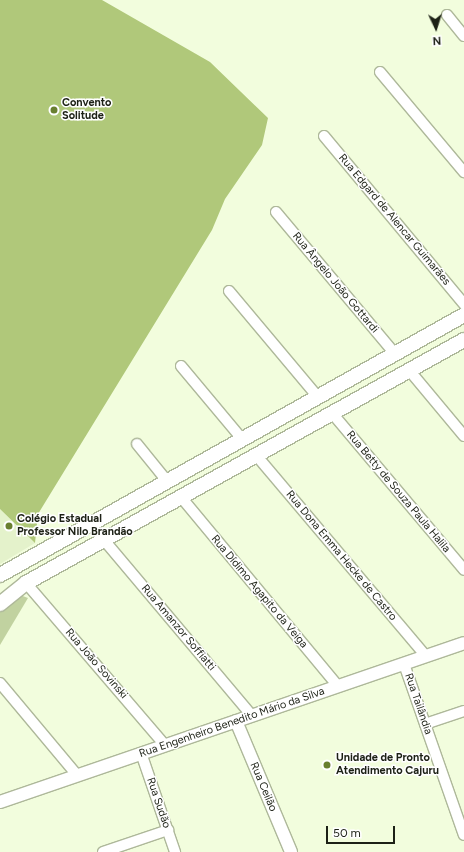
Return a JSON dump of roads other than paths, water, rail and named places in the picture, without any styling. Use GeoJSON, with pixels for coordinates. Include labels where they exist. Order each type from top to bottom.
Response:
{"type":"FeatureCollection","features":[{"type":"Feature","properties":{"kind":"main road"},"geometry":{"type":"LineString","coordinates":[[0,575],[464,315]]}},
{"type":"Feature","properties":{"kind":"main road"},"geometry":{"type":"LineString","coordinates":[[0,604],[26,583],[464,340]]}},
{"type":"Feature","properties":{"kind":"main road"},"geometry":{"type":"LineString","coordinates":[[362,372],[358,376],[357,382],[359,387],[370,391],[375,389]]}},
{"type":"Feature","properties":{"kind":"main road"},"geometry":{"type":"LineString","coordinates":[[333,389],[337,387],[346,389],[350,398],[346,406]]}},
{"type":"Feature","properties":{"kind":"main road"},"geometry":{"type":"LineString","coordinates":[[142,495],[141,506],[144,510],[155,511]]}},
{"type":"Feature","properties":{"kind":"main road"},"geometry":{"type":"LineString","coordinates":[[120,507],[129,511],[132,521],[130,525]]}},
{"type":"Feature","properties":{"kind":"street"},"geometry":{"type":"LineString","coordinates":[[447,15],[464,36]]}},
{"type":"Feature","properties":{"kind":"street"},"geometry":{"type":"LineString","coordinates":[[380,72],[464,172]]}},
{"type":"Feature","properties":{"kind":"street","name":"Rua Edgard de Alencar Guimarães"},"geometry":{"type":"LineString","coordinates":[[324,136],[464,304]]}},
{"type":"Feature","properties":{"kind":"street","name":"Rua Ângelo João Gottardi"},"geometry":{"type":"LineString","coordinates":[[276,212],[395,354]]}},
{"type":"Feature","properties":{"kind":"street"},"geometry":{"type":"LineString","coordinates":[[229,291],[318,396]]}},
{"type":"Feature","properties":{"kind":"street"},"geometry":{"type":"LineString","coordinates":[[181,366],[242,439]]}},
{"type":"Feature","properties":{"kind":"street"},"geometry":{"type":"LineString","coordinates":[[409,370],[464,436]]}},
{"type":"Feature","properties":{"kind":"street","name":"Rua Betty de Souza Paula Halila"},"geometry":{"type":"LineString","coordinates":[[332,413],[464,570]]}},
{"type":"Feature","properties":{"kind":"street"},"geometry":{"type":"LineString","coordinates":[[137,444],[167,481]]}},
{"type":"Feature","properties":{"kind":"street","name":"Rua Dona Emma Hecke de Castro"},"geometry":{"type":"LineString","coordinates":[[256,455],[426,656]]}},
{"type":"Feature","properties":{"kind":"street","name":"Rua Dídimo Agapito da Veiga"},"geometry":{"type":"LineString","coordinates":[[181,497],[338,686]]}},
{"type":"Feature","properties":{"kind":"street","name":"Rua Amanzor Soffiatti"},"geometry":{"type":"LineString","coordinates":[[104,540],[252,716]]}},
{"type":"Feature","properties":{"kind":"street","name":"Rua João Sovinski"},"geometry":{"type":"LineString","coordinates":[[26,583],[166,745]]}},
{"type":"Feature","properties":{"kind":"street","name":"Rua Engenheiro Benedito Mário da Silva"},"geometry":{"type":"LineString","coordinates":[[0,802],[464,644]]}},
{"type":"Feature","properties":{"kind":"street","name":"Rua Tailândia"},"geometry":{"type":"LineString","coordinates":[[404,664],[464,835]]}},
{"type":"Feature","properties":{"kind":"street"},"geometry":{"type":"LineString","coordinates":[[0,683],[77,775]]}},
{"type":"Feature","properties":{"kind":"street"},"geometry":{"type":"LineString","coordinates":[[425,724],[464,711]]}},
{"type":"Feature","properties":{"kind":"street","name":"Rua Ceilão"},"geometry":{"type":"LineString","coordinates":[[236,721],[291,852]]}},
{"type":"Feature","properties":{"kind":"street","name":"Rua Sudão"},"geometry":{"type":"LineString","coordinates":[[141,753],[175,852]]}},
{"type":"Feature","properties":{"kind":"street"},"geometry":{"type":"LineString","coordinates":[[103,852],[168,830]]}},
{"type":"Feature","properties":{"kind":"place","name":"Convento Solitude"},"geometry":{"type":"Point","coordinates":[54,110]}},
{"type":"Feature","properties":{"kind":"place","name":"Colégio Estadual Professor Nilo Brandão"},"geometry":{"type":"Point","coordinates":[9,526]}},
{"type":"Feature","properties":{"kind":"place","name":"Unidade de Pronto Atendimento Cajuru"},"geometry":{"type":"Point","coordinates":[327,765]}}]}
